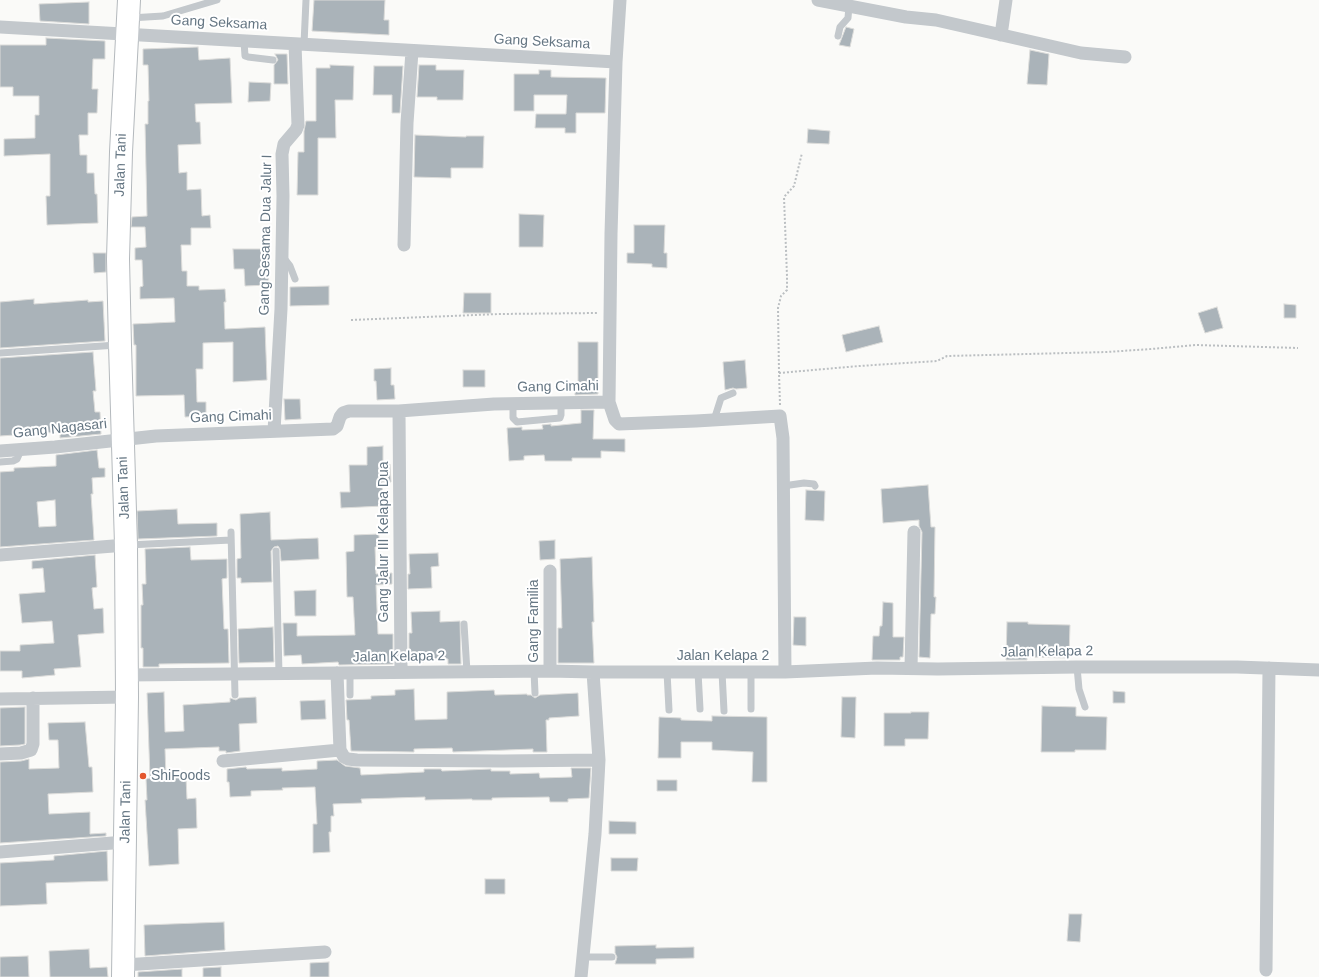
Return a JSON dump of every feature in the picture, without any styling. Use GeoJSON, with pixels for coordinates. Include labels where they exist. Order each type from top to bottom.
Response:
{"type":"FeatureCollection","features":[{"type":"Feature","properties":{"kind":"highway","name":"Jalan Tani"},"geometry":{"type":"LineString","coordinates":[[124,971],[127,697],[126,545],[118,259],[128,17]]}},
{"type":"Feature","properties":{"kind":"street"},"geometry":{"type":"LineString","coordinates":[[609,402],[611,210],[616,62],[620,0]]}},
{"type":"Feature","properties":{"kind":"street"},"geometry":{"type":"LineString","coordinates":[[818,0],[906,17],[936,20],[1081,53],[1125,57]]}},
{"type":"Feature","properties":{"kind":"street"},"geometry":{"type":"LineString","coordinates":[[1001,35],[1006,0]]}},
{"type":"Feature","properties":{"kind":"street","name":"Gang Seksama"},"geometry":{"type":"LineString","coordinates":[[0,27],[128,17],[244,41],[616,62]]}},
{"type":"Feature","properties":{"kind":"street","name":"Gang Sesama Dua Jalur I"},"geometry":{"type":"LineString","coordinates":[[274,431],[281,309],[282,154],[284,144],[296,130],[298,125],[300,44]]}},
{"type":"Feature","properties":{"kind":"street"},"geometry":{"type":"LineString","coordinates":[[404,245],[407,123],[412,50]]}},
{"type":"Feature","properties":{"kind":"street","name":"Gang Cimahi"},"geometry":{"type":"LineString","coordinates":[[122,439],[156,436],[333,429],[337,426],[343,413],[349,411],[399,411],[494,404],[609,402],[614,420],[619,424],[780,416]]}},
{"type":"Feature","properties":{"kind":"street","name":"Gang Jalur III Kelapa Dua"},"geometry":{"type":"LineString","coordinates":[[399,411],[401,672]]}},
{"type":"Feature","properties":{"kind":"street"},"geometry":{"type":"LineString","coordinates":[[780,416],[783,438],[785,672]]}},
{"type":"Feature","properties":{"kind":"street","name":"Gang Nagasari"},"geometry":{"type":"LineString","coordinates":[[0,451],[122,439]]}},
{"type":"Feature","properties":{"kind":"street"},"geometry":{"type":"LineString","coordinates":[[911,668],[914,532]]}},
{"type":"Feature","properties":{"kind":"street"},"geometry":{"type":"LineString","coordinates":[[0,555],[126,545]]}},
{"type":"Feature","properties":{"kind":"street","name":"Gang Familia"},"geometry":{"type":"LineString","coordinates":[[550,571],[550,671]]}},
{"type":"Feature","properties":{"kind":"street","name":"Jalan Kelapa 2"},"geometry":{"type":"LineString","coordinates":[[127,675],[534,671],[785,672],[911,668],[1077,667],[1237,667],[1319,670]]}},
{"type":"Feature","properties":{"kind":"street"},"geometry":{"type":"LineString","coordinates":[[1266,970],[1269,668]]}},
{"type":"Feature","properties":{"kind":"street"},"geometry":{"type":"LineString","coordinates":[[581,977],[595,834],[599,760],[593,672]]}},
{"type":"Feature","properties":{"kind":"street"},"geometry":{"type":"LineString","coordinates":[[344,673],[340,750],[344,757],[353,760],[599,760]]}},
{"type":"Feature","properties":{"kind":"street"},"geometry":{"type":"LineString","coordinates":[[0,699],[127,697]]}},
{"type":"Feature","properties":{"kind":"street"},"geometry":{"type":"LineString","coordinates":[[0,754],[21,753],[31,750],[33,744],[33,698]]}},
{"type":"Feature","properties":{"kind":"street"},"geometry":{"type":"LineString","coordinates":[[223,761],[340,750]]}},
{"type":"Feature","properties":{"kind":"street"},"geometry":{"type":"LineString","coordinates":[[0,852],[125,842]]}},
{"type":"Feature","properties":{"kind":"street"},"geometry":{"type":"LineString","coordinates":[[124,971],[325,952]]}},
{"type":"Feature","properties":{"kind":"lane"},"geometry":{"type":"LineString","coordinates":[[128,17],[163,16],[217,0]]}},
{"type":"Feature","properties":{"kind":"lane"},"geometry":{"type":"LineString","coordinates":[[300,44],[306,0]]}},
{"type":"Feature","properties":{"kind":"lane"},"geometry":{"type":"LineString","coordinates":[[838,36],[840,27],[848,18],[849,6]]}},
{"type":"Feature","properties":{"kind":"lane"},"geometry":{"type":"LineString","coordinates":[[244,41],[245,56],[248,58],[273,60]]}},
{"type":"Feature","properties":{"kind":"lane"},"geometry":{"type":"LineString","coordinates":[[282,257],[290,266],[295,279]]}},
{"type":"Feature","properties":{"kind":"lane"},"geometry":{"type":"LineString","coordinates":[[0,353],[120,345]]}},
{"type":"Feature","properties":{"kind":"lane"},"geometry":{"type":"LineString","coordinates":[[714,420],[721,398],[733,393]]}},
{"type":"Feature","properties":{"kind":"lane"},"geometry":{"type":"LineString","coordinates":[[513,404],[514,418],[517,422],[560,418],[562,415],[561,403]]}},
{"type":"Feature","properties":{"kind":"lane"},"geometry":{"type":"LineString","coordinates":[[0,462],[13,461],[17,459],[21,450]]}},
{"type":"Feature","properties":{"kind":"lane"},"geometry":{"type":"LineString","coordinates":[[783,486],[804,483],[814,484],[815,486]]}},
{"type":"Feature","properties":{"kind":"lane"},"geometry":{"type":"LineString","coordinates":[[126,545],[231,536],[235,695]]}},
{"type":"Feature","properties":{"kind":"lane"},"geometry":{"type":"LineString","coordinates":[[276,551],[278,674]]}},
{"type":"Feature","properties":{"kind":"lane"},"geometry":{"type":"LineString","coordinates":[[464,624],[467,672]]}},
{"type":"Feature","properties":{"kind":"lane"},"geometry":{"type":"LineString","coordinates":[[1077,667],[1079,689],[1085,707]]}},
{"type":"Feature","properties":{"kind":"lane"},"geometry":{"type":"LineString","coordinates":[[534,671],[535,693]]}},
{"type":"Feature","properties":{"kind":"lane"},"geometry":{"type":"LineString","coordinates":[[667,672],[669,710]]}},
{"type":"Feature","properties":{"kind":"lane"},"geometry":{"type":"LineString","coordinates":[[698,672],[700,709]]}},
{"type":"Feature","properties":{"kind":"lane"},"geometry":{"type":"LineString","coordinates":[[722,672],[724,711]]}},
{"type":"Feature","properties":{"kind":"lane"},"geometry":{"type":"LineString","coordinates":[[750,708],[751,672]]}},
{"type":"Feature","properties":{"kind":"lane"},"geometry":{"type":"LineString","coordinates":[[344,673],[350,695]]}},
{"type":"Feature","properties":{"kind":"lane"},"geometry":{"type":"LineString","coordinates":[[582,957],[612,957]]}},
{"type":"Feature","properties":{"kind":"path"},"geometry":{"type":"LineString","coordinates":[[780,416],[778,308],[781,296],[787,290],[784,197],[794,186],[802,153]]}},
{"type":"Feature","properties":{"kind":"path"},"geometry":{"type":"LineString","coordinates":[[351,320],[500,314],[609,312]]}},
{"type":"Feature","properties":{"kind":"path"},"geometry":{"type":"LineString","coordinates":[[779,373],[937,361],[947,356],[1107,352],[1196,345],[1298,348]]}},
{"type":"Feature","properties":{"kind":"building"},"geometry":{"type":"Polygon","coordinates":[[[314,0],[385,0],[384,20],[389,20],[389,35],[312,31],[314,0]]]}},
{"type":"Feature","properties":{"kind":"building"},"geometry":{"type":"Polygon","coordinates":[[[89,2],[89,24],[40,21],[39,4],[89,2]]]}},
{"type":"Feature","properties":{"kind":"building"},"geometry":{"type":"Polygon","coordinates":[[[846,27],[854,29],[850,47],[839,45],[846,27]]]}},
{"type":"Feature","properties":{"kind":"building"},"geometry":{"type":"Polygon","coordinates":[[[46,38],[105,41],[105,59],[93,59],[92,89],[98,89],[97,113],[88,113],[88,135],[79,135],[80,155],[87,155],[87,173],[94,173],[95,194],[97,194],[98,223],[47,225],[46,196],[50,196],[50,154],[4,156],[4,139],[35,138],[35,115],[39,115],[39,96],[13,96],[13,87],[0,87],[0,45],[46,45],[46,38]]]}},
{"type":"Feature","properties":{"kind":"building"},"geometry":{"type":"Polygon","coordinates":[[[198,47],[199,60],[230,58],[232,103],[195,104],[196,122],[200,122],[201,144],[178,145],[179,173],[187,172],[187,190],[201,189],[202,216],[210,215],[211,228],[191,228],[191,245],[181,245],[182,271],[187,271],[187,286],[199,286],[199,290],[225,289],[225,329],[265,327],[267,380],[233,382],[233,342],[203,343],[203,369],[196,369],[197,402],[206,402],[206,416],[185,417],[184,395],[136,396],[136,345],[134,345],[133,324],[175,322],[174,298],[140,299],[140,287],[143,286],[142,260],[135,260],[135,248],[146,247],[145,227],[131,227],[132,217],[147,216],[145,124],[148,124],[149,101],[148,65],[143,65],[143,49],[198,47]]]}},
{"type":"Feature","properties":{"kind":"building"},"geometry":{"type":"Polygon","coordinates":[[[1030,50],[1049,54],[1047,85],[1027,84],[1030,50]]]}},
{"type":"Feature","properties":{"kind":"building"},"geometry":{"type":"Polygon","coordinates":[[[275,54],[287,54],[288,84],[274,84],[274,65],[278,60],[275,54]]]}},
{"type":"Feature","properties":{"kind":"building"},"geometry":{"type":"Polygon","coordinates":[[[330,65],[354,66],[353,100],[335,100],[336,138],[318,138],[318,195],[297,195],[298,152],[304,152],[304,131],[306,121],[316,121],[316,68],[330,68],[330,65]]]}},
{"type":"Feature","properties":{"kind":"building"},"geometry":{"type":"Polygon","coordinates":[[[419,65],[436,65],[436,70],[464,70],[463,100],[437,100],[437,97],[417,97],[419,65]]]}},
{"type":"Feature","properties":{"kind":"building"},"geometry":{"type":"Polygon","coordinates":[[[374,66],[403,66],[400,113],[392,113],[392,95],[373,95],[374,66]]]}},
{"type":"Feature","properties":{"kind":"building"},"geometry":{"type":"Polygon","coordinates":[[[539,70],[551,70],[551,77],[606,78],[605,113],[576,113],[576,133],[565,133],[565,128],[535,128],[536,114],[566,114],[567,95],[534,95],[534,111],[514,111],[514,74],[539,74],[539,70]]]}},
{"type":"Feature","properties":{"kind":"building"},"geometry":{"type":"Polygon","coordinates":[[[249,82],[271,83],[270,101],[248,102],[249,82]]]}},
{"type":"Feature","properties":{"kind":"building"},"geometry":{"type":"Polygon","coordinates":[[[808,129],[830,131],[829,144],[807,143],[808,129]]]}},
{"type":"Feature","properties":{"kind":"building"},"geometry":{"type":"Polygon","coordinates":[[[415,135],[466,137],[484,136],[483,168],[451,168],[451,178],[414,177],[415,135]]]}},
{"type":"Feature","properties":{"kind":"building"},"geometry":{"type":"Polygon","coordinates":[[[519,214],[544,215],[543,247],[519,247],[519,214]]]}},
{"type":"Feature","properties":{"kind":"building"},"geometry":{"type":"Polygon","coordinates":[[[634,225],[665,225],[664,253],[667,253],[667,268],[652,267],[652,264],[627,263],[627,253],[634,253],[634,225]]]}},
{"type":"Feature","properties":{"kind":"building"},"geometry":{"type":"Polygon","coordinates":[[[233,249],[262,249],[262,276],[268,276],[269,285],[245,286],[244,269],[234,269],[233,249]]]}},
{"type":"Feature","properties":{"kind":"building"},"geometry":{"type":"Polygon","coordinates":[[[93,253],[106,253],[106,272],[94,273],[93,253]]]}},
{"type":"Feature","properties":{"kind":"building"},"geometry":{"type":"Polygon","coordinates":[[[329,286],[329,305],[290,306],[290,287],[329,286]]]}},
{"type":"Feature","properties":{"kind":"building"},"geometry":{"type":"Polygon","coordinates":[[[464,293],[491,293],[491,313],[463,313],[464,293]]]}},
{"type":"Feature","properties":{"kind":"building"},"geometry":{"type":"Polygon","coordinates":[[[34,299],[34,304],[88,300],[88,302],[103,301],[105,341],[0,348],[0,302],[34,299]]]}},
{"type":"Feature","properties":{"kind":"building"},"geometry":{"type":"Polygon","coordinates":[[[1284,304],[1296,305],[1296,318],[1284,318],[1284,304]]]}},
{"type":"Feature","properties":{"kind":"building"},"geometry":{"type":"Polygon","coordinates":[[[1217,307],[1223,328],[1205,333],[1198,313],[1217,307]]]}},
{"type":"Feature","properties":{"kind":"building"},"geometry":{"type":"Polygon","coordinates":[[[879,326],[883,342],[846,352],[842,335],[879,326]]]}},
{"type":"Feature","properties":{"kind":"building"},"geometry":{"type":"Polygon","coordinates":[[[578,342],[598,342],[598,394],[575,395],[575,382],[578,382],[578,342]]]}},
{"type":"Feature","properties":{"kind":"building"},"geometry":{"type":"Polygon","coordinates":[[[93,352],[96,391],[93,391],[95,412],[100,412],[101,434],[60,438],[60,432],[0,436],[0,358],[93,352]]]}},
{"type":"Feature","properties":{"kind":"building"},"geometry":{"type":"Polygon","coordinates":[[[745,360],[747,388],[733,388],[725,390],[723,362],[745,360]]]}},
{"type":"Feature","properties":{"kind":"building"},"geometry":{"type":"Polygon","coordinates":[[[391,368],[391,385],[394,385],[395,399],[377,400],[374,369],[391,368]]]}},
{"type":"Feature","properties":{"kind":"building"},"geometry":{"type":"Polygon","coordinates":[[[463,370],[485,370],[485,387],[463,387],[463,370]]]}},
{"type":"Feature","properties":{"kind":"building"},"geometry":{"type":"Polygon","coordinates":[[[284,399],[300,399],[301,419],[285,420],[284,399]]]}},
{"type":"Feature","properties":{"kind":"building"},"geometry":{"type":"Polygon","coordinates":[[[581,410],[594,410],[593,439],[625,439],[625,452],[601,451],[601,458],[572,458],[572,461],[545,461],[544,455],[524,456],[524,460],[509,461],[507,428],[522,427],[522,430],[543,429],[542,425],[551,424],[551,426],[581,423],[581,410]]]}},
{"type":"Feature","properties":{"kind":"building"},"geometry":{"type":"Polygon","coordinates":[[[383,446],[383,464],[390,464],[391,482],[382,482],[383,506],[341,508],[340,492],[350,492],[349,465],[367,465],[367,447],[383,446]]]}},
{"type":"Feature","properties":{"kind":"building"},"geometry":{"type":"Polygon","coordinates":[[[97,450],[99,468],[105,468],[105,477],[92,478],[93,494],[91,494],[94,540],[0,547],[0,472],[14,471],[14,468],[56,466],[56,455],[97,450]],[[55,500],[37,502],[39,527],[56,526],[55,500]]]}},
{"type":"Feature","properties":{"kind":"building"},"geometry":{"type":"Polygon","coordinates":[[[928,485],[931,527],[935,527],[934,597],[936,597],[935,614],[931,614],[930,658],[919,657],[922,532],[919,526],[919,520],[883,523],[881,489],[928,485]]]}},
{"type":"Feature","properties":{"kind":"building"},"geometry":{"type":"Polygon","coordinates":[[[806,490],[825,491],[824,521],[805,520],[806,490]]]}},
{"type":"Feature","properties":{"kind":"building"},"geometry":{"type":"Polygon","coordinates":[[[177,509],[178,524],[217,523],[217,536],[138,539],[137,511],[177,509]]]}},
{"type":"Feature","properties":{"kind":"building"},"geometry":{"type":"Polygon","coordinates":[[[270,512],[271,540],[318,538],[319,559],[281,561],[280,549],[278,546],[274,547],[271,551],[272,582],[241,583],[241,578],[237,578],[237,559],[241,558],[240,514],[270,512]]]}},
{"type":"Feature","properties":{"kind":"building"},"geometry":{"type":"Polygon","coordinates":[[[379,534],[379,547],[375,547],[376,574],[392,573],[392,584],[376,585],[378,634],[393,634],[393,664],[339,665],[338,662],[302,664],[301,655],[284,656],[283,623],[297,623],[297,636],[355,635],[353,597],[347,597],[346,552],[354,551],[354,535],[379,534]]]}},
{"type":"Feature","properties":{"kind":"building"},"geometry":{"type":"Polygon","coordinates":[[[555,540],[555,559],[540,560],[539,541],[555,540]]]}},
{"type":"Feature","properties":{"kind":"building"},"geometry":{"type":"Polygon","coordinates":[[[190,547],[191,560],[227,559],[227,578],[222,579],[224,629],[228,629],[229,663],[159,664],[159,667],[143,667],[143,648],[141,648],[141,605],[143,605],[142,584],[146,584],[145,549],[190,547]]]}},
{"type":"Feature","properties":{"kind":"building"},"geometry":{"type":"Polygon","coordinates":[[[438,553],[439,566],[431,567],[432,588],[408,589],[408,574],[410,574],[409,554],[438,553]]]}},
{"type":"Feature","properties":{"kind":"building"},"geometry":{"type":"Polygon","coordinates":[[[95,555],[97,587],[92,588],[94,609],[103,608],[104,633],[78,635],[81,667],[54,669],[55,675],[22,678],[22,671],[0,671],[0,651],[20,651],[20,645],[54,643],[52,621],[22,623],[19,594],[45,592],[43,568],[32,569],[32,561],[95,555]]]}},
{"type":"Feature","properties":{"kind":"building"},"geometry":{"type":"Polygon","coordinates":[[[592,557],[594,622],[592,622],[594,663],[558,663],[558,628],[562,628],[560,559],[592,557]]]}},
{"type":"Feature","properties":{"kind":"building"},"geometry":{"type":"Polygon","coordinates":[[[316,590],[316,616],[295,616],[294,591],[316,590]]]}},
{"type":"Feature","properties":{"kind":"building"},"geometry":{"type":"Polygon","coordinates":[[[883,602],[893,603],[893,637],[904,637],[903,657],[900,657],[900,660],[872,660],[873,636],[879,636],[880,626],[882,626],[883,602]]]}},
{"type":"Feature","properties":{"kind":"building"},"geometry":{"type":"Polygon","coordinates":[[[440,611],[440,622],[460,621],[461,664],[448,664],[448,659],[424,659],[424,662],[409,662],[409,633],[412,633],[411,612],[440,611]]]}},
{"type":"Feature","properties":{"kind":"building"},"geometry":{"type":"Polygon","coordinates":[[[794,617],[806,617],[806,646],[793,645],[794,617]]]}},
{"type":"Feature","properties":{"kind":"building"},"geometry":{"type":"Polygon","coordinates":[[[1007,622],[1070,625],[1069,658],[1027,657],[1027,660],[1006,660],[1007,622]]]}},
{"type":"Feature","properties":{"kind":"building"},"geometry":{"type":"Polygon","coordinates":[[[273,627],[274,662],[239,663],[238,629],[273,627]]]}},
{"type":"Feature","properties":{"kind":"building"},"geometry":{"type":"Polygon","coordinates":[[[414,689],[415,720],[447,719],[447,692],[494,690],[495,695],[527,694],[535,698],[540,695],[578,693],[579,716],[549,718],[549,720],[546,720],[547,752],[533,752],[533,749],[453,752],[452,748],[414,749],[414,752],[351,751],[346,700],[371,699],[371,696],[395,695],[395,690],[414,689]]]}},
{"type":"Feature","properties":{"kind":"building"},"geometry":{"type":"Polygon","coordinates":[[[1113,691],[1125,692],[1125,703],[1113,703],[1113,691]]]}},
{"type":"Feature","properties":{"kind":"building"},"geometry":{"type":"Polygon","coordinates":[[[164,692],[165,732],[184,731],[183,705],[230,702],[230,698],[236,700],[239,698],[256,697],[257,723],[239,724],[240,751],[226,753],[226,751],[219,751],[219,747],[165,749],[166,778],[186,777],[187,799],[196,798],[197,828],[178,829],[179,864],[149,866],[145,800],[147,800],[146,779],[150,778],[147,693],[164,692]]]}},
{"type":"Feature","properties":{"kind":"building"},"geometry":{"type":"Polygon","coordinates":[[[842,697],[856,697],[855,738],[841,737],[842,697]]]}},
{"type":"Feature","properties":{"kind":"building"},"geometry":{"type":"Polygon","coordinates":[[[325,700],[326,719],[301,720],[300,701],[325,700]]]}},
{"type":"Feature","properties":{"kind":"building"},"geometry":{"type":"Polygon","coordinates":[[[1042,706],[1076,707],[1076,716],[1107,717],[1106,750],[1041,752],[1042,706]]]}},
{"type":"Feature","properties":{"kind":"building"},"geometry":{"type":"Polygon","coordinates":[[[25,707],[25,744],[0,746],[0,708],[25,707]]]}},
{"type":"Feature","properties":{"kind":"building"},"geometry":{"type":"Polygon","coordinates":[[[929,712],[928,739],[905,739],[905,746],[884,746],[884,713],[929,712]]]}},
{"type":"Feature","properties":{"kind":"building"},"geometry":{"type":"Polygon","coordinates":[[[712,716],[767,717],[767,782],[752,782],[753,752],[712,750],[712,742],[681,742],[681,758],[658,758],[659,717],[681,718],[681,720],[712,721],[712,716]]]}},
{"type":"Feature","properties":{"kind":"building"},"geometry":{"type":"Polygon","coordinates":[[[85,722],[89,767],[92,767],[93,792],[48,794],[49,814],[90,812],[90,834],[106,833],[106,836],[0,843],[0,762],[29,759],[29,769],[59,768],[58,740],[49,740],[48,723],[85,722]]]}},
{"type":"Feature","properties":{"kind":"building"},"geometry":{"type":"Polygon","coordinates":[[[337,760],[345,766],[360,768],[361,775],[424,772],[424,769],[441,769],[442,771],[491,769],[491,771],[510,771],[510,774],[539,773],[540,778],[572,777],[571,768],[591,768],[589,798],[568,799],[568,802],[550,802],[549,797],[492,798],[492,800],[425,800],[425,797],[361,799],[362,803],[333,804],[334,816],[331,816],[331,832],[329,832],[330,852],[313,853],[313,824],[317,824],[315,787],[251,791],[251,796],[230,797],[229,782],[227,782],[227,769],[246,767],[247,769],[282,768],[282,771],[317,769],[317,761],[337,760]]]}},
{"type":"Feature","properties":{"kind":"building"},"geometry":{"type":"Polygon","coordinates":[[[657,780],[677,780],[677,791],[657,791],[657,780]]]}},
{"type":"Feature","properties":{"kind":"building"},"geometry":{"type":"Polygon","coordinates":[[[609,821],[636,822],[636,834],[609,834],[609,821]]]}},
{"type":"Feature","properties":{"kind":"building"},"geometry":{"type":"Polygon","coordinates":[[[107,851],[108,881],[46,883],[47,904],[0,906],[0,863],[54,860],[54,856],[107,851]]]}},
{"type":"Feature","properties":{"kind":"building"},"geometry":{"type":"Polygon","coordinates":[[[611,858],[638,858],[637,871],[611,871],[611,858]]]}},
{"type":"Feature","properties":{"kind":"building"},"geometry":{"type":"Polygon","coordinates":[[[485,879],[505,879],[505,894],[485,894],[485,879]]]}},
{"type":"Feature","properties":{"kind":"building"},"geometry":{"type":"Polygon","coordinates":[[[1069,914],[1082,914],[1080,942],[1067,941],[1069,914]]]}},
{"type":"Feature","properties":{"kind":"building"},"geometry":{"type":"Polygon","coordinates":[[[224,922],[225,950],[145,956],[144,925],[224,922]]]}},
{"type":"Feature","properties":{"kind":"building"},"geometry":{"type":"Polygon","coordinates":[[[656,945],[656,948],[694,947],[694,958],[656,959],[656,964],[615,964],[617,957],[615,953],[615,946],[656,945]]]}},
{"type":"Feature","properties":{"kind":"building"},"geometry":{"type":"Polygon","coordinates":[[[89,949],[90,968],[107,967],[108,977],[50,977],[49,951],[89,949]]]}},
{"type":"Feature","properties":{"kind":"building"},"geometry":{"type":"Polygon","coordinates":[[[28,956],[29,977],[0,977],[0,957],[28,956]]]}},
{"type":"Feature","properties":{"kind":"building"},"geometry":{"type":"Polygon","coordinates":[[[329,962],[329,977],[310,977],[310,963],[329,962]]]}},
{"type":"Feature","properties":{"kind":"building"},"geometry":{"type":"Polygon","coordinates":[[[221,967],[221,977],[203,977],[203,968],[221,967]]]}},
{"type":"Feature","properties":{"kind":"building"},"geometry":{"type":"Polygon","coordinates":[[[182,969],[182,977],[138,977],[138,972],[182,969]]]}},
{"type":"Feature","properties":{"kind":"place","name":"ShiFoods"},"geometry":{"type":"Point","coordinates":[143,776]}}]}
